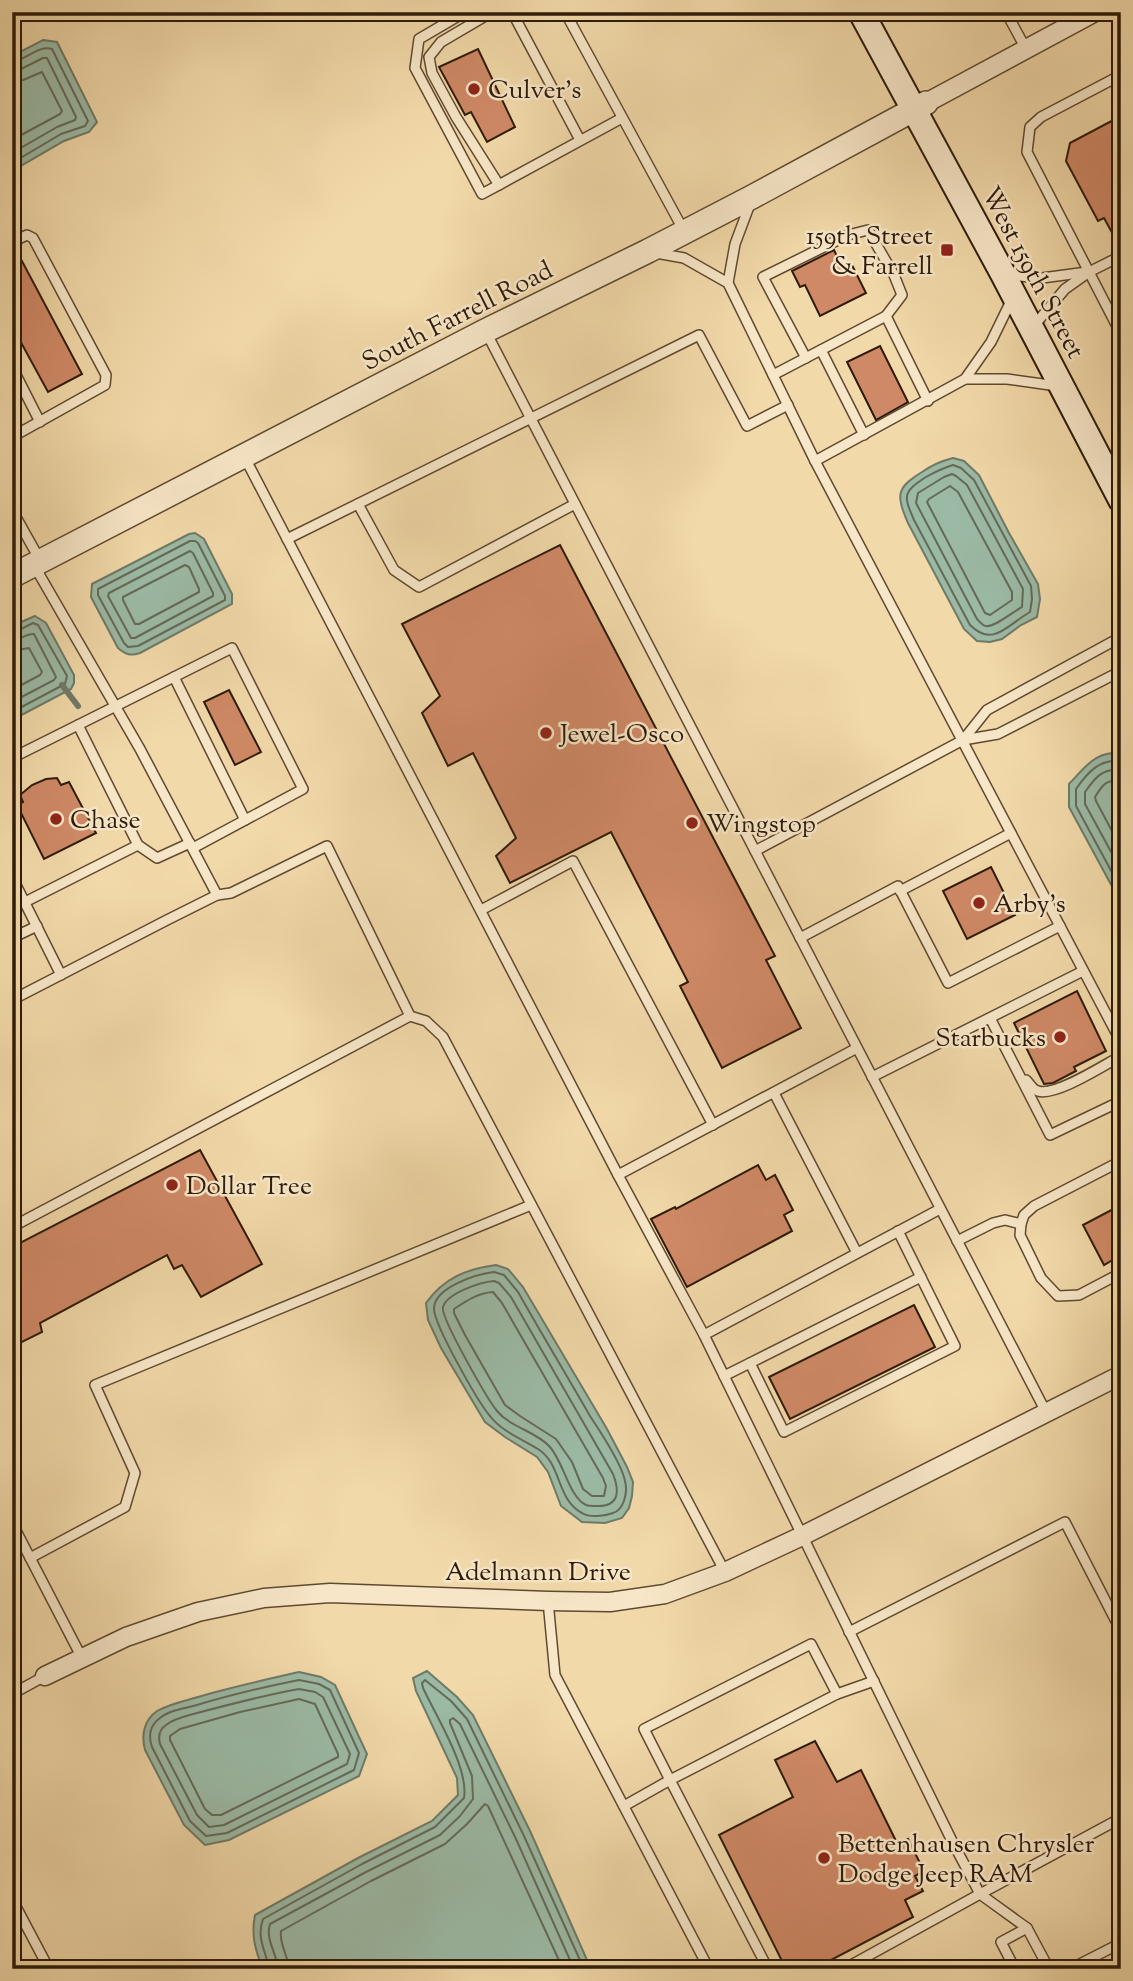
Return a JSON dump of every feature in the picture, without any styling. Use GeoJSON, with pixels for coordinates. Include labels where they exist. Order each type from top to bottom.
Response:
{"type":"FeatureCollection","features":[{"type":"Feature","properties":{"kind":"main road","name":"West 159th Street"},"geometry":{"type":"LineString","coordinates":[[861,12],[920,106],[1008,285],[1062,387],[1112,462],[1121,500]]}},
{"type":"Feature","properties":{"kind":"street"},"geometry":{"type":"LineString","coordinates":[[920,106],[1095,12]]}},
{"type":"Feature","properties":{"kind":"street","name":"South Farrell Road"},"geometry":{"type":"LineString","coordinates":[[12,576],[485,331],[648,251],[920,106]]}},
{"type":"Feature","properties":{"kind":"street","name":"Adelmann Drive"},"geometry":{"type":"LineString","coordinates":[[46,1676],[126,1637],[186,1616],[264,1598],[330,1593],[610,1602],[665,1594],[724,1572],[802,1536],[1121,1375]]}},
{"type":"Feature","properties":{"kind":"lane"},"geometry":{"type":"LineString","coordinates":[[465,12],[419,39],[415,68],[482,194],[622,118]]}},
{"type":"Feature","properties":{"kind":"lane"},"geometry":{"type":"LineString","coordinates":[[492,12],[441,42],[429,57],[432,73],[456,117],[499,185]]}},
{"type":"Feature","properties":{"kind":"lane"},"geometry":{"type":"LineString","coordinates":[[512,12],[580,140]]}},
{"type":"Feature","properties":{"kind":"lane"},"geometry":{"type":"LineString","coordinates":[[565,12],[684,231]]}},
{"type":"Feature","properties":{"kind":"lane"},"geometry":{"type":"LineString","coordinates":[[1006,12],[1026,49]]}},
{"type":"Feature","properties":{"kind":"lane"},"geometry":{"type":"LineString","coordinates":[[1121,75],[1041,117],[1030,127],[1027,152],[1121,334]]}},
{"type":"Feature","properties":{"kind":"lane"},"geometry":{"type":"LineString","coordinates":[[728,283],[735,243],[752,197]]}},
{"type":"Feature","properties":{"kind":"lane"},"geometry":{"type":"LineString","coordinates":[[773,375],[806,358],[886,316],[902,295],[869,230],[848,235],[763,277],[806,358]]}},
{"type":"Feature","properties":{"kind":"lane"},"geometry":{"type":"LineString","coordinates":[[12,242],[27,235],[33,238],[106,375],[105,385],[12,437]]}},
{"type":"Feature","properties":{"kind":"lane"},"geometry":{"type":"LineString","coordinates":[[648,251],[684,258],[728,283],[815,461],[1121,1042]]}},
{"type":"Feature","properties":{"kind":"lane"},"geometry":{"type":"LineString","coordinates":[[1031,329],[1065,289],[1089,272],[1121,256]]}},
{"type":"Feature","properties":{"kind":"lane"},"geometry":{"type":"LineString","coordinates":[[815,461],[965,380],[991,342],[1008,285],[1089,272]]}},
{"type":"Feature","properties":{"kind":"lane"},"geometry":{"type":"LineString","coordinates":[[886,316],[928,401]]}},
{"type":"Feature","properties":{"kind":"lane"},"geometry":{"type":"LineString","coordinates":[[485,331],[1046,1412]]}},
{"type":"Feature","properties":{"kind":"lane"},"geometry":{"type":"LineString","coordinates":[[287,539],[699,335],[747,426],[788,405]]}},
{"type":"Feature","properties":{"kind":"lane"},"geometry":{"type":"LineString","coordinates":[[821,350],[864,435]]}},
{"type":"Feature","properties":{"kind":"lane"},"geometry":{"type":"LineString","coordinates":[[12,366],[40,422]]}},
{"type":"Feature","properties":{"kind":"lane"},"geometry":{"type":"LineString","coordinates":[[965,380],[1007,379],[1062,387]]}},
{"type":"Feature","properties":{"kind":"lane"},"geometry":{"type":"LineString","coordinates":[[244,456],[704,1335],[980,1894],[1027,1928],[1049,1969]]}},
{"type":"Feature","properties":{"kind":"lane"},"geometry":{"type":"LineString","coordinates":[[358,503],[394,570],[419,587],[575,504]]}},
{"type":"Feature","properties":{"kind":"lane"},"geometry":{"type":"LineString","coordinates":[[12,510],[37,564],[218,895]]}},
{"type":"Feature","properties":{"kind":"lane"},"geometry":{"type":"LineString","coordinates":[[962,740],[987,710],[1121,637]]}},
{"type":"Feature","properties":{"kind":"lane"},"geometry":{"type":"LineString","coordinates":[[12,758],[78,724],[232,648],[303,789],[245,820],[157,858],[138,845],[78,724]]}},
{"type":"Feature","properties":{"kind":"lane"},"geometry":{"type":"LineString","coordinates":[[755,851],[962,740],[998,734],[1121,671]]}},
{"type":"Feature","properties":{"kind":"lane"},"geometry":{"type":"LineString","coordinates":[[174,677],[245,820]]}},
{"type":"Feature","properties":{"kind":"lane"},"geometry":{"type":"LineString","coordinates":[[900,891],[1011,833]]}},
{"type":"Feature","properties":{"kind":"lane"},"geometry":{"type":"LineString","coordinates":[[25,902],[138,845]]}},
{"type":"Feature","properties":{"kind":"lane"},"geometry":{"type":"LineString","coordinates":[[12,1000],[218,895],[231,893],[327,846],[410,1016]]}},
{"type":"Feature","properties":{"kind":"lane"},"geometry":{"type":"LineString","coordinates":[[481,910],[573,861],[713,1125]]}},
{"type":"Feature","properties":{"kind":"lane"},"geometry":{"type":"LineString","coordinates":[[12,877],[61,975]]}},
{"type":"Feature","properties":{"kind":"lane"},"geometry":{"type":"LineString","coordinates":[[800,938],[898,886],[948,983],[1060,926]]}},
{"type":"Feature","properties":{"kind":"lane"},"geometry":{"type":"LineString","coordinates":[[13,935],[37,926]]}},
{"type":"Feature","properties":{"kind":"lane"},"geometry":{"type":"LineString","coordinates":[[872,1077],[1083,971]]}},
{"type":"Feature","properties":{"kind":"lane"},"geometry":{"type":"LineString","coordinates":[[12,1227],[410,1016],[426,1021],[443,1037],[724,1572]]}},
{"type":"Feature","properties":{"kind":"lane"},"geometry":{"type":"LineString","coordinates":[[990,1018],[1050,1135],[1121,1101]]}},
{"type":"Feature","properties":{"kind":"lane"},"geometry":{"type":"LineString","coordinates":[[618,1175],[857,1048]]}},
{"type":"Feature","properties":{"kind":"lane"},"geometry":{"type":"LineString","coordinates":[[1018,1071],[1035,1091],[1042,1092],[1060,1089],[1121,1056]]}},
{"type":"Feature","properties":{"kind":"lane"},"geometry":{"type":"LineString","coordinates":[[774,1093],[858,1253]]}},
{"type":"Feature","properties":{"kind":"lane"},"geometry":{"type":"LineString","coordinates":[[1121,1161],[1034,1206],[1024,1215],[1020,1235],[1041,1278],[1058,1296],[1080,1295],[1121,1273]]}},
{"type":"Feature","properties":{"kind":"lane"},"geometry":{"type":"LineString","coordinates":[[30,1558],[125,1507],[135,1473],[95,1385],[531,1205]]}},
{"type":"Feature","properties":{"kind":"lane"},"geometry":{"type":"LineString","coordinates":[[704,1335],[940,1209]]}},
{"type":"Feature","properties":{"kind":"lane"},"geometry":{"type":"LineString","coordinates":[[957,1241],[993,1223],[1005,1220],[1021,1224]]}},
{"type":"Feature","properties":{"kind":"lane"},"geometry":{"type":"LineString","coordinates":[[750,1363],[785,1432],[955,1346],[898,1231]]}},
{"type":"Feature","properties":{"kind":"lane"},"geometry":{"type":"LineString","coordinates":[[724,1376],[921,1277]]}},
{"type":"Feature","properties":{"kind":"lane"},"geometry":{"type":"LineString","coordinates":[[849,1632],[1065,1522],[1118,1617],[1121,1631]]}},
{"type":"Feature","properties":{"kind":"lane"},"geometry":{"type":"LineString","coordinates":[[12,1523],[82,1659]]}},
{"type":"Feature","properties":{"kind":"lane"},"geometry":{"type":"LineString","coordinates":[[548,1601],[555,1675],[709,1969]]}},
{"type":"Feature","properties":{"kind":"lane"},"geometry":{"type":"LineString","coordinates":[[768,1969],[644,1729],[811,1644],[836,1694]]}},
{"type":"Feature","properties":{"kind":"lane"},"geometry":{"type":"LineString","coordinates":[[12,1694],[46,1676]]}},
{"type":"Feature","properties":{"kind":"lane"},"geometry":{"type":"LineString","coordinates":[[624,1806],[836,1694],[874,1681]]}},
{"type":"Feature","properties":{"kind":"lane"},"geometry":{"type":"LineString","coordinates":[[844,1969],[1121,1818]]}},
{"type":"Feature","properties":{"kind":"lane"},"geometry":{"type":"LineString","coordinates":[[12,1899],[49,1969]]}},
{"type":"Feature","properties":{"kind":"lane"},"geometry":{"type":"LineString","coordinates":[[1015,1969],[1001,1942],[1027,1928]]}},
{"type":"Feature","properties":{"kind":"lane"},"geometry":{"type":"LineString","coordinates":[[1070,1969],[1121,1943]]}},
{"type":"Feature","properties":{"kind":"water"},"geometry":{"type":"Polygon","coordinates":[[[43,40],[57,42],[97,122],[89,132],[64,141],[12,171],[12,56],[43,40]]]}},
{"type":"Feature","properties":{"kind":"water"},"geometry":{"type":"Polygon","coordinates":[[[953,458],[964,461],[979,475],[1038,584],[1040,599],[1037,617],[1002,639],[990,642],[977,641],[964,629],[901,505],[901,493],[907,483],[933,465],[953,458]]]}},
{"type":"Feature","properties":{"kind":"water"},"geometry":{"type":"Polygon","coordinates":[[[195,533],[204,539],[232,594],[232,604],[140,653],[131,655],[124,652],[118,648],[91,597],[92,584],[195,533]]]}},
{"type":"Feature","properties":{"kind":"water"},"geometry":{"type":"Polygon","coordinates":[[[35,616],[46,623],[74,675],[74,683],[71,689],[12,720],[12,626],[35,616]]]}},
{"type":"Feature","properties":{"kind":"water"},"geometry":{"type":"Polygon","coordinates":[[[1112,753],[1121,755],[1121,903],[1069,807],[1069,784],[1093,760],[1112,753]]]}},
{"type":"Feature","properties":{"kind":"water"},"geometry":{"type":"Polygon","coordinates":[[[496,1265],[508,1269],[523,1287],[627,1467],[633,1482],[632,1496],[629,1508],[622,1518],[605,1523],[582,1522],[561,1506],[548,1472],[537,1457],[485,1422],[441,1348],[428,1320],[426,1303],[440,1287],[457,1276],[496,1265]]]}},
{"type":"Feature","properties":{"kind":"water"},"geometry":{"type":"Polygon","coordinates":[[[427,1671],[473,1715],[531,1833],[591,1969],[263,1969],[254,1942],[255,1915],[432,1821],[458,1795],[457,1778],[416,1691],[413,1678],[427,1671]]]}},
{"type":"Feature","properties":{"kind":"water"},"geometry":{"type":"Polygon","coordinates":[[[299,1672],[321,1677],[335,1685],[367,1754],[359,1776],[229,1840],[205,1845],[184,1825],[145,1750],[143,1739],[146,1723],[157,1711],[172,1705],[299,1672]]]}},
{"type":"Feature","properties":{"kind":"building","name":"Culver's"},"geometry":{"type":"Polygon","coordinates":[[[478,49],[515,127],[487,142],[471,112],[465,115],[439,67],[478,49]]]}},
{"type":"Feature","properties":{"kind":"building"},"geometry":{"type":"Polygon","coordinates":[[[1121,116],[1121,249],[1104,218],[1098,221],[1066,161],[1070,143],[1121,116]]]}},
{"type":"Feature","properties":{"kind":"building"},"geometry":{"type":"Polygon","coordinates":[[[15,248],[82,374],[48,392],[12,326],[12,249],[15,248]]]}},
{"type":"Feature","properties":{"kind":"building"},"geometry":{"type":"Polygon","coordinates":[[[834,250],[842,267],[851,263],[866,293],[820,316],[805,285],[800,287],[792,271],[834,250]]]}},
{"type":"Feature","properties":{"kind":"building"},"geometry":{"type":"Polygon","coordinates":[[[880,346],[908,402],[876,420],[847,362],[880,346]]]}},
{"type":"Feature","properties":{"kind":"building","name":"Jewel-Osco"},"geometry":{"type":"Polygon","coordinates":[[[560,545],[775,956],[766,960],[801,1028],[722,1068],[680,986],[688,982],[611,832],[510,883],[496,856],[516,838],[473,753],[448,766],[422,713],[440,696],[402,624],[560,545]]]}},
{"type":"Feature","properties":{"kind":"building"},"geometry":{"type":"Polygon","coordinates":[[[229,690],[261,752],[235,765],[204,702],[229,690]]]}},
{"type":"Feature","properties":{"kind":"building","name":"Chase"},"geometry":{"type":"Polygon","coordinates":[[[57,778],[61,785],[69,782],[96,833],[44,859],[17,805],[23,802],[20,795],[32,785],[57,778]]]}},
{"type":"Feature","properties":{"kind":"building","name":"Arby's"},"geometry":{"type":"Polygon","coordinates":[[[991,867],[1015,915],[967,939],[943,891],[991,867]]]}},
{"type":"Feature","properties":{"kind":"building","name":"Starbucks"},"geometry":{"type":"Polygon","coordinates":[[[1077,991],[1106,1051],[1074,1067],[1076,1071],[1053,1083],[1044,1084],[1014,1023],[1077,991]]]}},
{"type":"Feature","properties":{"kind":"building"},"geometry":{"type":"Polygon","coordinates":[[[200,1150],[262,1264],[201,1297],[182,1265],[174,1269],[167,1255],[40,1323],[42,1332],[12,1347],[12,1247],[200,1150]]]}},
{"type":"Feature","properties":{"kind":"building"},"geometry":{"type":"Polygon","coordinates":[[[758,1165],[766,1180],[775,1175],[793,1210],[784,1215],[792,1231],[687,1287],[651,1219],[675,1207],[676,1209],[758,1165]]]}},
{"type":"Feature","properties":{"kind":"building"},"geometry":{"type":"Polygon","coordinates":[[[1121,1205],[1121,1255],[1104,1265],[1083,1225],[1121,1205]]]}},
{"type":"Feature","properties":{"kind":"building"},"geometry":{"type":"Polygon","coordinates":[[[914,1305],[935,1347],[790,1419],[769,1377],[914,1305]]]}},
{"type":"Feature","properties":{"kind":"building","name":"Bettenhausen Chrysler Dodge Jeep RAM"},"geometry":{"type":"Polygon","coordinates":[[[815,1741],[837,1782],[861,1770],[898,1845],[908,1839],[924,1871],[915,1876],[923,1891],[905,1900],[913,1917],[814,1969],[786,1969],[719,1835],[793,1797],[775,1760],[815,1741]]]}},
{"type":"Feature","properties":{"kind":"waterway"},"geometry":{"type":"LineString","coordinates":[[62,685],[78,706]]}},
{"type":"Feature","properties":{"kind":"place","name":"Culver's"},"geometry":{"type":"Point","coordinates":[474,89]}},
{"type":"Feature","properties":{"kind":"place","name":"159th Street & Farrell"},"geometry":{"type":"Point","coordinates":[947,250]}},
{"type":"Feature","properties":{"kind":"place","name":"Jewel-Osco"},"geometry":{"type":"Point","coordinates":[546,733]}},
{"type":"Feature","properties":{"kind":"place","name":"Chase"},"geometry":{"type":"Point","coordinates":[56,819]}},
{"type":"Feature","properties":{"kind":"place","name":"Wingstop"},"geometry":{"type":"Point","coordinates":[692,823]}},
{"type":"Feature","properties":{"kind":"place","name":"Arby's"},"geometry":{"type":"Point","coordinates":[979,903]}},
{"type":"Feature","properties":{"kind":"place","name":"Starbucks"},"geometry":{"type":"Point","coordinates":[1060,1037]}},
{"type":"Feature","properties":{"kind":"place","name":"Dollar Tree"},"geometry":{"type":"Point","coordinates":[172,1185]}},
{"type":"Feature","properties":{"kind":"place","name":"Bettenhausen Chrysler Dodge Jeep RAM"},"geometry":{"type":"Point","coordinates":[824,1858]}}]}
